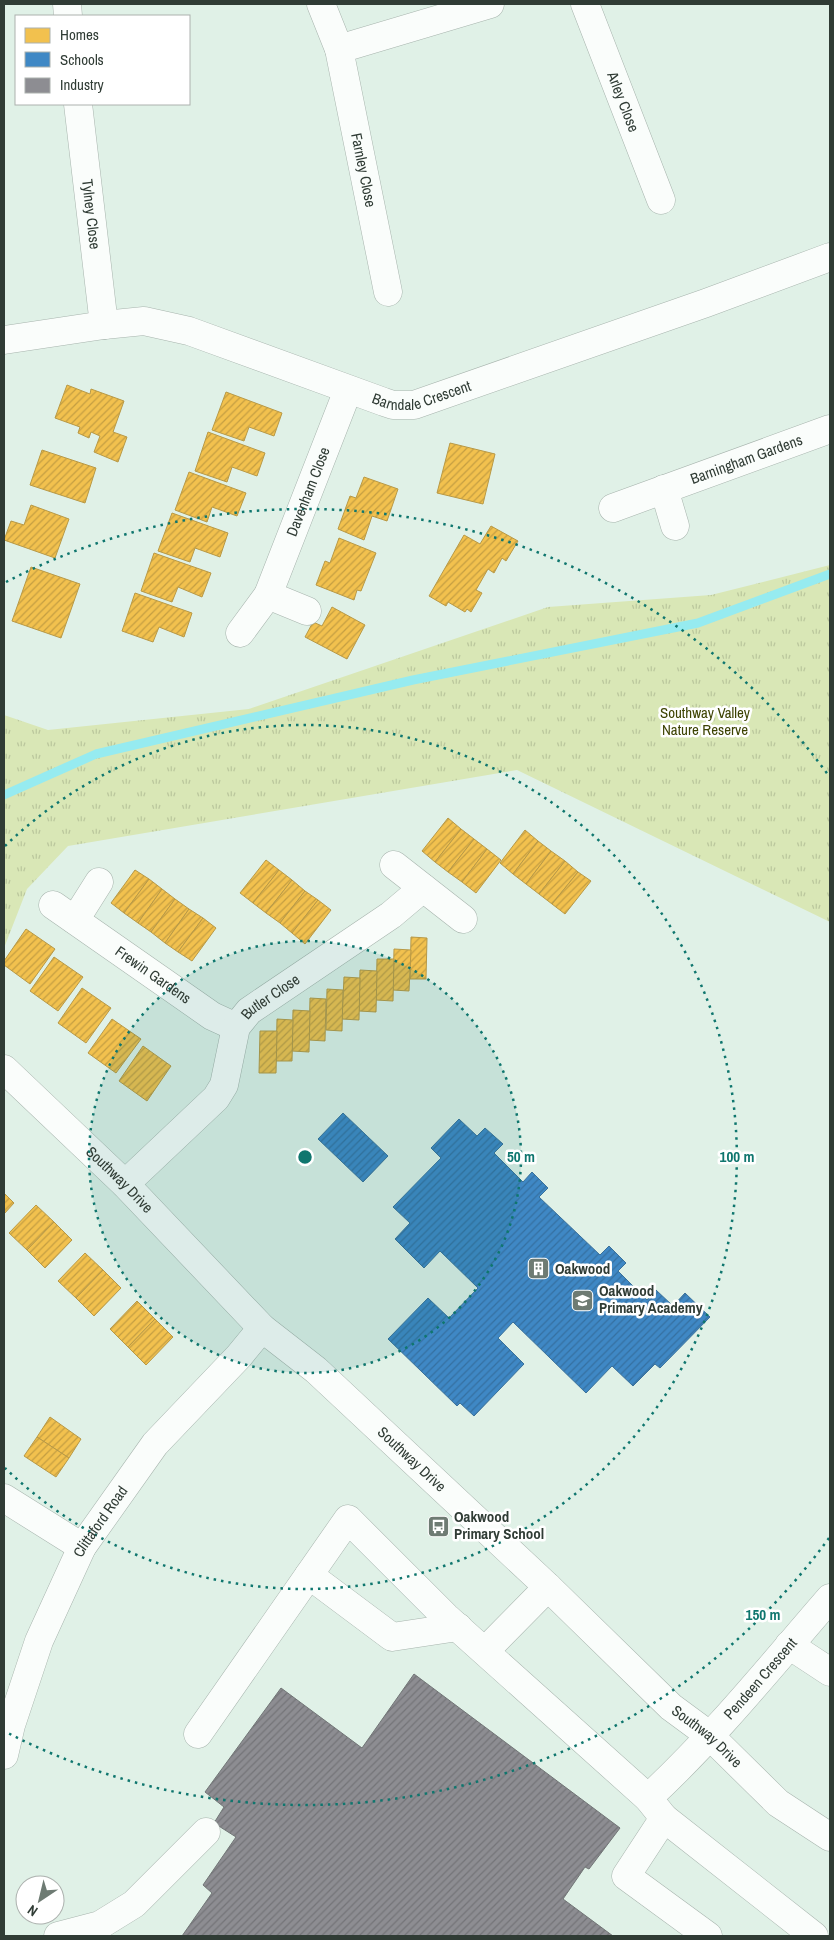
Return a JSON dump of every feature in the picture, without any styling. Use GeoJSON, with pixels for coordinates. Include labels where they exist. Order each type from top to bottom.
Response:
{"type":"FeatureCollection","features":[{"type":"Feature","properties":{"kind":"street","name":"Farnley Close"},"geometry":{"type":"LineString","coordinates":[[321,4],[339,49],[388,292]]}},
{"type":"Feature","properties":{"kind":"street"},"geometry":{"type":"LineString","coordinates":[[339,49],[490,4]]}},
{"type":"Feature","properties":{"kind":"street","name":"Arley Close"},"geometry":{"type":"LineString","coordinates":[[585,4],[662,200]]}},
{"type":"Feature","properties":{"kind":"street","name":"Tylney Close"},"geometry":{"type":"LineString","coordinates":[[78,105],[104,325]]}},
{"type":"Feature","properties":{"kind":"street","name":"Barndale Crescent"},"geometry":{"type":"LineString","coordinates":[[4,340],[144,321],[189,330],[393,405],[414,405],[706,304],[830,257]]}},
{"type":"Feature","properties":{"kind":"street","name":"Davenham Close"},"geometry":{"type":"LineString","coordinates":[[240,633],[268,595],[348,390]]}},
{"type":"Feature","properties":{"kind":"street","name":"Barningham Gardens"},"geometry":{"type":"LineString","coordinates":[[614,508],[830,429]]}},
{"type":"Feature","properties":{"kind":"street"},"geometry":{"type":"LineString","coordinates":[[664,489],[675,526]]}},
{"type":"Feature","properties":{"kind":"street"},"geometry":{"type":"LineString","coordinates":[[268,595],[307,611]]}},
{"type":"Feature","properties":{"kind":"street"},"geometry":{"type":"LineString","coordinates":[[394,866],[463,919]]}},
{"type":"Feature","properties":{"kind":"street","name":"Frewin Gardens"},"geometry":{"type":"LineString","coordinates":[[99,882],[64,912],[212,1016],[236,1027]]}},
{"type":"Feature","properties":{"kind":"street","name":"Butler Close"},"geometry":{"type":"LineString","coordinates":[[125,1184],[216,1098],[224,1085],[236,1027],[249,1011],[391,915],[424,888]]}},
{"type":"Feature","properties":{"kind":"street","name":"Southway Drive"},"geometry":{"type":"LineString","coordinates":[[4,1069],[125,1184],[262,1328],[316,1370],[548,1587],[671,1707],[709,1736],[778,1803],[830,1837]]}},
{"type":"Feature","properties":{"kind":"street","name":"Clittaford Road"},"geometry":{"type":"LineString","coordinates":[[4,1755],[11,1725],[39,1641],[82,1547],[155,1444],[239,1356],[262,1328]]}},
{"type":"Feature","properties":{"kind":"street"},"geometry":{"type":"LineString","coordinates":[[4,1498],[82,1547]]}},
{"type":"Feature","properties":{"kind":"street"},"geometry":{"type":"LineString","coordinates":[[198,1734],[348,1519],[458,1627],[656,1808],[814,1936]]}},
{"type":"Feature","properties":{"kind":"street"},"geometry":{"type":"LineString","coordinates":[[310,1575],[392,1638],[458,1627]]}},
{"type":"Feature","properties":{"kind":"street"},"geometry":{"type":"LineString","coordinates":[[484,1650],[548,1587]]}},
{"type":"Feature","properties":{"kind":"street","name":"Pendeen Crescent"},"geometry":{"type":"LineString","coordinates":[[708,1936],[626,1876],[656,1808],[677,1771],[830,1598]]}},
{"type":"Feature","properties":{"kind":"street"},"geometry":{"type":"LineString","coordinates":[[789,1645],[830,1672]]}},
{"type":"Feature","properties":{"kind":"street"},"geometry":{"type":"LineString","coordinates":[[58,1936],[100,1925],[134,1904],[206,1832]]}},
{"type":"Feature","properties":{"kind":"green space","name":"Southway Valley Nature Reserve"},"geometry":{"type":"Polygon","coordinates":[[[830,565],[830,922],[517,770],[68,846],[27,889],[4,948],[4,715],[48,730],[249,709],[548,607],[711,595],[830,565]]]}},
{"type":"Feature","properties":{"kind":"building: Homes"},"geometry":{"type":"Polygon","coordinates":[[[67,385],[90,394],[91,389],[124,401],[113,432],[127,437],[118,462],[94,452],[100,436],[91,432],[89,438],[78,433],[80,427],[55,418],[67,385]]]}},
{"type":"Feature","properties":{"kind":"building: Homes"},"geometry":{"type":"Polygon","coordinates":[[[226,392],[282,413],[274,436],[249,427],[244,441],[212,430],[226,392]]]}},
{"type":"Feature","properties":{"kind":"building: Homes"},"geometry":{"type":"Polygon","coordinates":[[[208,432],[265,453],[257,476],[232,467],[227,482],[195,471],[208,432]]]}},
{"type":"Feature","properties":{"kind":"building: Homes"},"geometry":{"type":"Polygon","coordinates":[[[450,443],[495,454],[483,504],[437,493],[450,443]]]}},
{"type":"Feature","properties":{"kind":"building: Homes"},"geometry":{"type":"Polygon","coordinates":[[[42,450],[96,468],[85,503],[30,485],[42,450]]]}},
{"type":"Feature","properties":{"kind":"building: Homes"},"geometry":{"type":"Polygon","coordinates":[[[189,472],[246,493],[237,516],[212,507],[207,522],[175,510],[189,472]]]}},
{"type":"Feature","properties":{"kind":"building: Homes"},"geometry":{"type":"Polygon","coordinates":[[[364,477],[398,489],[387,521],[372,516],[364,540],[338,529],[350,496],[356,498],[364,477]]]}},
{"type":"Feature","properties":{"kind":"building: Homes"},"geometry":{"type":"Polygon","coordinates":[[[31,505],[69,519],[55,558],[4,540],[11,521],[24,525],[31,505]]]}},
{"type":"Feature","properties":{"kind":"building: Homes"},"geometry":{"type":"Polygon","coordinates":[[[172,513],[228,533],[220,557],[195,548],[190,562],[158,551],[172,513]]]}},
{"type":"Feature","properties":{"kind":"building: Homes"},"geometry":{"type":"Polygon","coordinates":[[[491,526],[518,541],[506,561],[502,558],[494,573],[488,569],[476,590],[482,593],[471,612],[467,609],[465,612],[448,602],[446,606],[429,596],[464,535],[480,544],[491,526]]]}},
{"type":"Feature","properties":{"kind":"building: Homes"},"geometry":{"type":"Polygon","coordinates":[[[339,538],[376,553],[361,591],[357,590],[354,600],[316,585],[325,561],[330,563],[339,538]]]}},
{"type":"Feature","properties":{"kind":"building: Homes"},"geometry":{"type":"Polygon","coordinates":[[[154,553],[211,573],[202,597],[178,587],[172,602],[141,591],[154,553]]]}},
{"type":"Feature","properties":{"kind":"building: Homes"},"geometry":{"type":"Polygon","coordinates":[[[31,567],[80,584],[61,638],[12,621],[31,567]]]}},
{"type":"Feature","properties":{"kind":"building: Homes"},"geometry":{"type":"Polygon","coordinates":[[[135,593],[192,613],[184,637],[159,627],[153,642],[122,631],[135,593]]]}},
{"type":"Feature","properties":{"kind":"building: Homes"},"geometry":{"type":"Polygon","coordinates":[[[332,607],[365,625],[347,659],[305,637],[313,622],[322,626],[332,607]]]}},
{"type":"Feature","properties":{"kind":"building: Homes"},"geometry":{"type":"Polygon","coordinates":[[[448,818],[461,829],[435,862],[422,851],[448,818]]]}},
{"type":"Feature","properties":{"kind":"building: Homes"},"geometry":{"type":"Polygon","coordinates":[[[461,829],[474,839],[448,872],[435,862],[461,829]]]}},
{"type":"Feature","properties":{"kind":"building: Homes"},"geometry":{"type":"Polygon","coordinates":[[[525,830],[538,841],[513,874],[500,863],[525,830]]]}},
{"type":"Feature","properties":{"kind":"building: Homes"},"geometry":{"type":"Polygon","coordinates":[[[474,839],[487,849],[462,882],[448,872],[474,839]]]}},
{"type":"Feature","properties":{"kind":"building: Homes"},"geometry":{"type":"Polygon","coordinates":[[[538,841],[551,851],[526,884],[513,874],[538,841]]]}},
{"type":"Feature","properties":{"kind":"building: Homes"},"geometry":{"type":"Polygon","coordinates":[[[487,849],[501,860],[476,893],[462,882],[487,849]]]}},
{"type":"Feature","properties":{"kind":"building: Homes"},"geometry":{"type":"Polygon","coordinates":[[[551,851],[565,861],[539,894],[526,884],[551,851]]]}},
{"type":"Feature","properties":{"kind":"building: Homes"},"geometry":{"type":"Polygon","coordinates":[[[266,860],[279,870],[253,903],[240,893],[266,860]]]}},
{"type":"Feature","properties":{"kind":"building: Homes"},"geometry":{"type":"Polygon","coordinates":[[[565,861],[578,872],[552,904],[539,894],[565,861]]]}},
{"type":"Feature","properties":{"kind":"building: Homes"},"geometry":{"type":"Polygon","coordinates":[[[135,870],[149,879],[124,913],[111,903],[135,870]]]}},
{"type":"Feature","properties":{"kind":"building: Homes"},"geometry":{"type":"Polygon","coordinates":[[[279,870],[292,880],[266,913],[253,903],[279,870]]]}},
{"type":"Feature","properties":{"kind":"building: Homes"},"geometry":{"type":"Polygon","coordinates":[[[578,872],[591,881],[565,914],[552,904],[578,872]]]}},
{"type":"Feature","properties":{"kind":"building: Homes"},"geometry":{"type":"Polygon","coordinates":[[[149,879],[162,889],[138,923],[124,913],[149,879]]]}},
{"type":"Feature","properties":{"kind":"building: Homes"},"geometry":{"type":"Polygon","coordinates":[[[292,880],[305,891],[280,923],[266,913],[292,880]]]}},
{"type":"Feature","properties":{"kind":"building: Homes"},"geometry":{"type":"Polygon","coordinates":[[[162,889],[175,899],[151,932],[138,923],[162,889]]]}},
{"type":"Feature","properties":{"kind":"building: Homes"},"geometry":{"type":"Polygon","coordinates":[[[305,891],[318,900],[292,933],[280,923],[305,891]]]}},
{"type":"Feature","properties":{"kind":"building: Homes"},"geometry":{"type":"Polygon","coordinates":[[[175,899],[189,909],[165,943],[151,932],[175,899]]]}},
{"type":"Feature","properties":{"kind":"building: Homes"},"geometry":{"type":"Polygon","coordinates":[[[318,900],[331,910],[305,944],[292,933],[318,900]]]}},
{"type":"Feature","properties":{"kind":"building: Homes"},"geometry":{"type":"Polygon","coordinates":[[[189,909],[203,918],[178,952],[165,943],[189,909]]]}},
{"type":"Feature","properties":{"kind":"building: Homes"},"geometry":{"type":"Polygon","coordinates":[[[203,918],[216,928],[192,961],[178,952],[203,918]]]}},
{"type":"Feature","properties":{"kind":"building: Homes"},"geometry":{"type":"Polygon","coordinates":[[[26,929],[55,949],[30,984],[4,965],[4,961],[26,929]]]}},
{"type":"Feature","properties":{"kind":"building: Homes"},"geometry":{"type":"Polygon","coordinates":[[[411,937],[427,938],[426,979],[410,979],[411,937]]]}},
{"type":"Feature","properties":{"kind":"building: Homes"},"geometry":{"type":"Polygon","coordinates":[[[394,949],[411,950],[409,991],[393,990],[394,949]]]}},
{"type":"Feature","properties":{"kind":"building: Homes"},"geometry":{"type":"Polygon","coordinates":[[[54,957],[83,977],[58,1011],[30,991],[54,957]]]}},
{"type":"Feature","properties":{"kind":"building: Homes"},"geometry":{"type":"Polygon","coordinates":[[[377,959],[394,959],[393,1001],[376,1000],[377,959]]]}},
{"type":"Feature","properties":{"kind":"building: Homes"},"geometry":{"type":"Polygon","coordinates":[[[360,970],[377,971],[376,1012],[359,1011],[360,970]]]}},
{"type":"Feature","properties":{"kind":"building: Homes"},"geometry":{"type":"Polygon","coordinates":[[[344,977],[360,978],[359,1020],[342,1019],[344,977]]]}},
{"type":"Feature","properties":{"kind":"building: Homes"},"geometry":{"type":"Polygon","coordinates":[[[82,988],[111,1008],[86,1043],[58,1023],[82,988]]]}},
{"type":"Feature","properties":{"kind":"building: Homes"},"geometry":{"type":"Polygon","coordinates":[[[327,989],[343,990],[342,1031],[326,1030],[327,989]]]}},
{"type":"Feature","properties":{"kind":"building: Homes"},"geometry":{"type":"Polygon","coordinates":[[[310,998],[326,999],[325,1041],[309,1040],[310,998]]]}},
{"type":"Feature","properties":{"kind":"building: Homes"},"geometry":{"type":"Polygon","coordinates":[[[293,1010],[310,1011],[309,1052],[292,1051],[293,1010]]]}},
{"type":"Feature","properties":{"kind":"building: Homes"},"geometry":{"type":"Polygon","coordinates":[[[112,1019],[141,1039],[116,1073],[88,1053],[112,1019]]]}},
{"type":"Feature","properties":{"kind":"building: Homes"},"geometry":{"type":"Polygon","coordinates":[[[277,1019],[293,1020],[292,1061],[276,1061],[277,1019]]]}},
{"type":"Feature","properties":{"kind":"building: Homes"},"geometry":{"type":"Polygon","coordinates":[[[260,1031],[277,1031],[276,1073],[259,1073],[260,1031]]]}},
{"type":"Feature","properties":{"kind":"building: Homes"},"geometry":{"type":"Polygon","coordinates":[[[143,1046],[171,1066],[147,1101],[119,1081],[143,1046]]]}},
{"type":"Feature","properties":{"kind":"building: Homes"},"geometry":{"type":"Polygon","coordinates":[[[4,1193],[14,1203],[4,1214],[4,1193]]]}},
{"type":"Feature","properties":{"kind":"building: Homes"},"geometry":{"type":"Polygon","coordinates":[[[36,1205],[54,1222],[27,1250],[9,1233],[36,1205]]]}},
{"type":"Feature","properties":{"kind":"building: Homes"},"geometry":{"type":"Polygon","coordinates":[[[54,1222],[72,1240],[45,1268],[27,1250],[54,1222]]]}},
{"type":"Feature","properties":{"kind":"building: Homes"},"geometry":{"type":"Polygon","coordinates":[[[85,1253],[103,1270],[76,1298],[58,1281],[85,1253]]]}},
{"type":"Feature","properties":{"kind":"building: Homes"},"geometry":{"type":"Polygon","coordinates":[[[103,1270],[121,1288],[94,1316],[76,1298],[103,1270]]]}},
{"type":"Feature","properties":{"kind":"building: Homes"},"geometry":{"type":"Polygon","coordinates":[[[137,1301],[155,1319],[128,1347],[110,1329],[137,1301]]]}},
{"type":"Feature","properties":{"kind":"building: Homes"},"geometry":{"type":"Polygon","coordinates":[[[155,1319],[173,1337],[146,1365],[128,1347],[155,1319]]]}},
{"type":"Feature","properties":{"kind":"building: Homes"},"geometry":{"type":"Polygon","coordinates":[[[50,1417],[81,1439],[69,1458],[37,1437],[50,1417]]]}},
{"type":"Feature","properties":{"kind":"building: Homes"},"geometry":{"type":"Polygon","coordinates":[[[37,1437],[69,1458],[56,1477],[24,1456],[37,1437]]]}},
{"type":"Feature","properties":{"kind":"building: Schools"},"geometry":{"type":"Polygon","coordinates":[[[343,1113],[388,1156],[363,1182],[318,1139],[343,1113]]]}},
{"type":"Feature","properties":{"kind":"building: Schools","name":"Oakwood"},"geometry":{"type":"Polygon","coordinates":[[[459,1119],[477,1136],[485,1128],[503,1144],[494,1153],[523,1182],[532,1172],[548,1188],[539,1197],[600,1255],[609,1246],[626,1263],[618,1271],[647,1300],[656,1290],[673,1306],[685,1293],[710,1317],[660,1368],[655,1364],[633,1386],[612,1366],[586,1393],[513,1322],[498,1338],[524,1364],[474,1416],[460,1403],[457,1406],[388,1339],[428,1298],[449,1318],[478,1288],[440,1251],[424,1268],[395,1239],[410,1223],[393,1207],[441,1158],[431,1148],[459,1119]]]}},
{"type":"Feature","properties":{"kind":"building: Industry"},"geometry":{"type":"Polygon","coordinates":[[[414,1674],[620,1828],[589,1869],[585,1867],[563,1899],[613,1936],[182,1936],[212,1893],[203,1885],[236,1837],[214,1823],[224,1807],[205,1792],[281,1688],[362,1748],[414,1674]]]}},
{"type":"Feature","properties":{"kind":"waterway"},"geometry":{"type":"LineString","coordinates":[[4,795],[96,754],[413,680],[698,623],[830,574]]}},
{"type":"Feature","properties":{"kind":"place","name":"Oakwood"},"geometry":{"type":"Point","coordinates":[539,1269]}},
{"type":"Feature","properties":{"kind":"place","name":"Oakwood Primary Academy"},"geometry":{"type":"Point","coordinates":[583,1300]}},
{"type":"Feature","properties":{"kind":"place","name":"Oakwood Primary School"},"geometry":{"type":"Point","coordinates":[438,1526]}}]}
